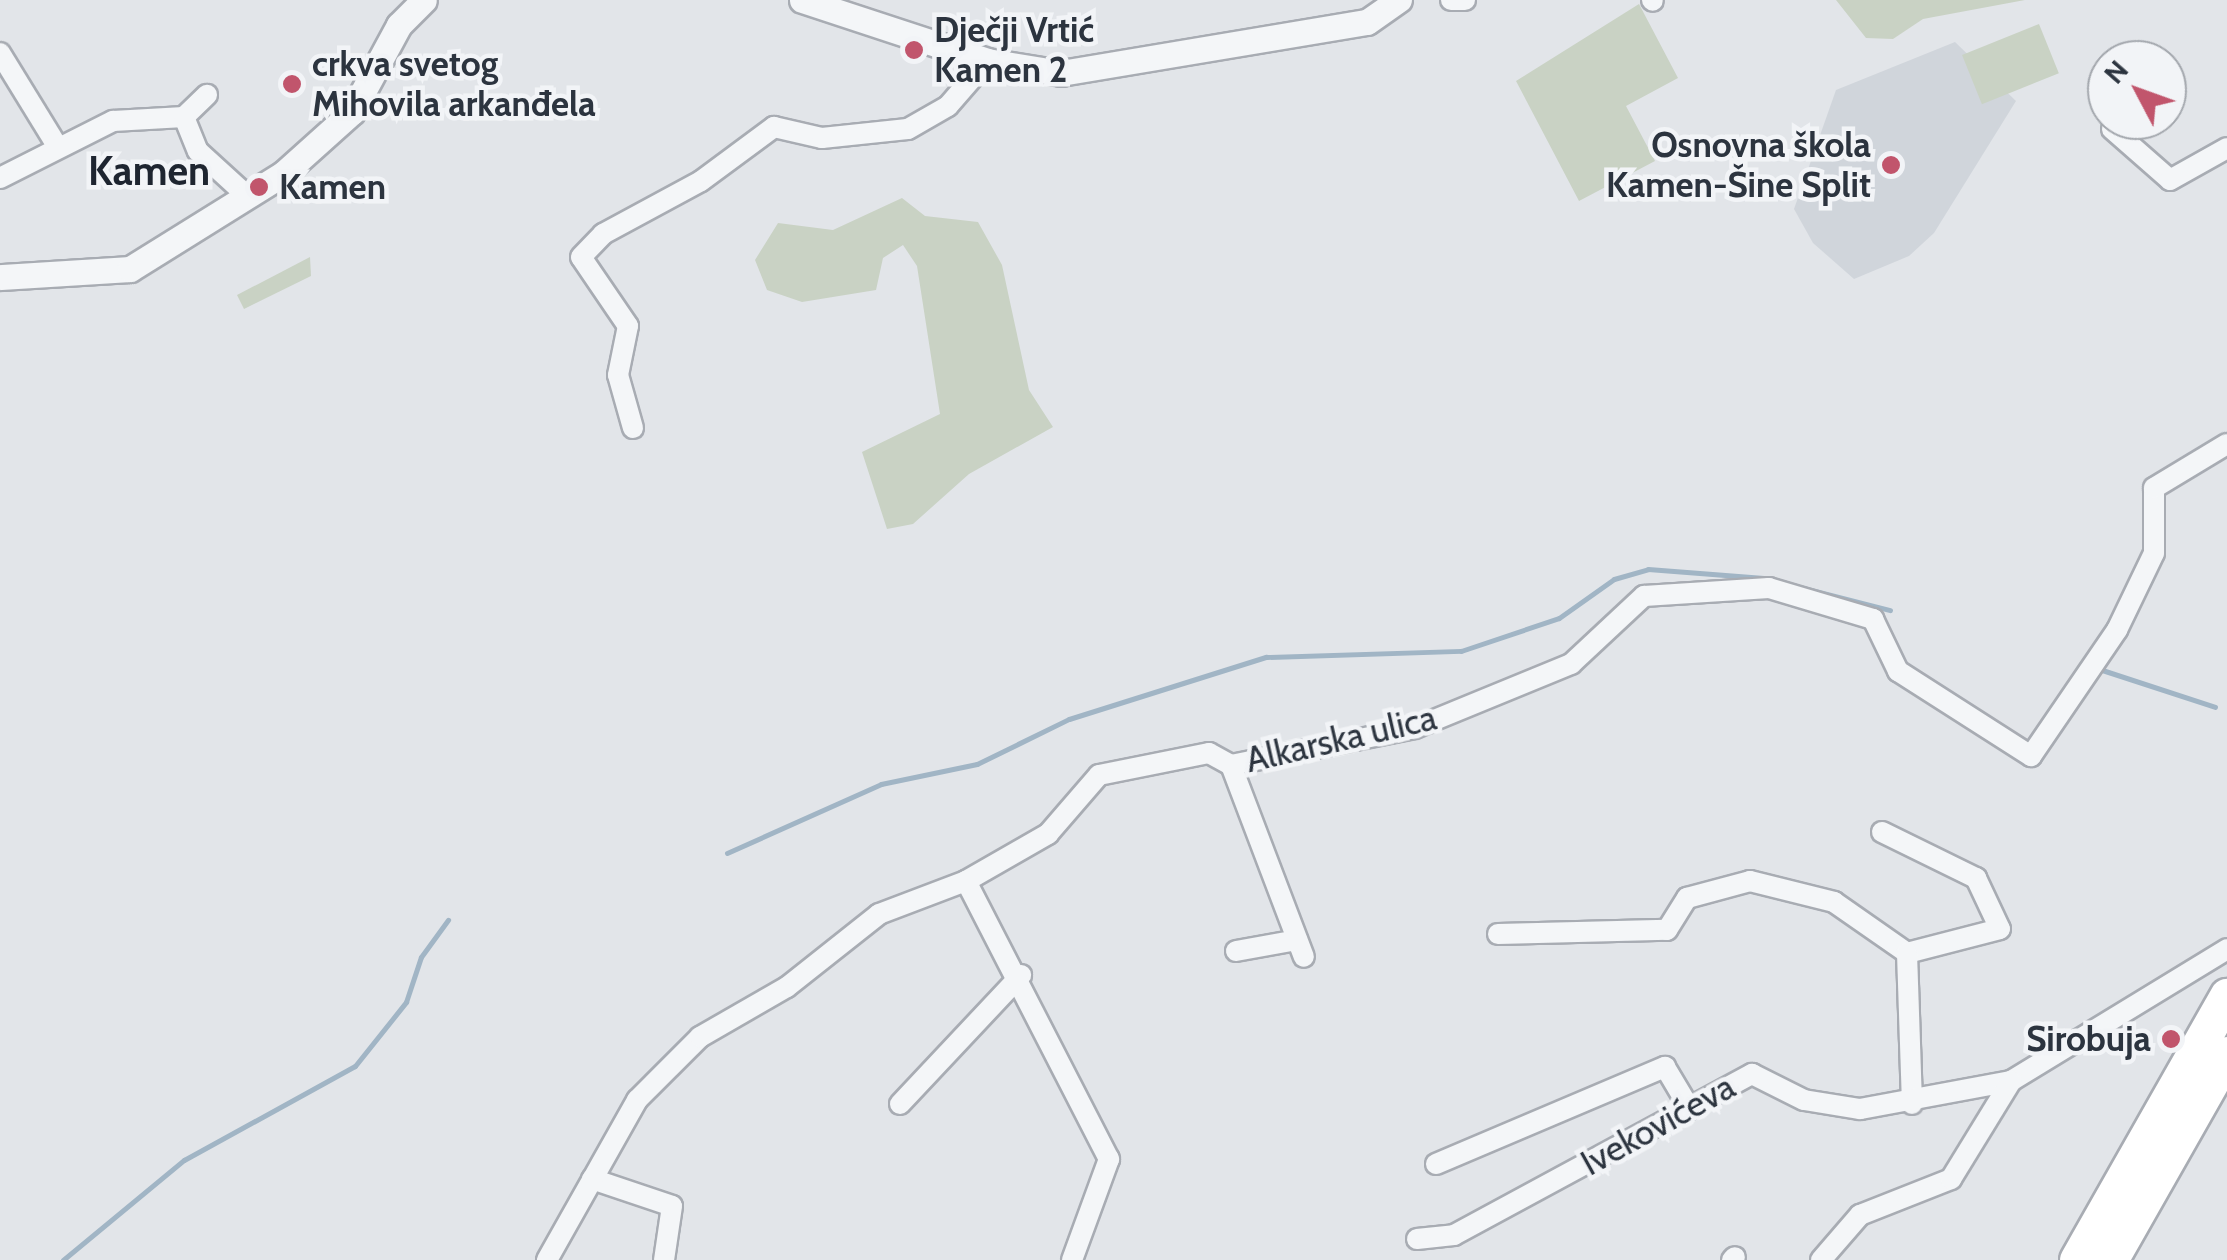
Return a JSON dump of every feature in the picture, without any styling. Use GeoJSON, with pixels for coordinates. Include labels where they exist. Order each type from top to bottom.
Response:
{"type":"FeatureCollection","features":[{"type":"Feature","properties":{"kind":"highway"},"geometry":{"type":"LineString","coordinates":[[2077,1260],[2227,996]]}},
{"type":"Feature","properties":{"kind":"highway"},"geometry":{"type":"LineString","coordinates":[[2110,1260],[2227,1054]]}},
{"type":"Feature","properties":{"kind":"street"},"geometry":{"type":"LineString","coordinates":[[0,277],[130,269],[245,194],[284,174],[352,112],[400,25],[424,0]]}},
{"type":"Feature","properties":{"kind":"street"},"geometry":{"type":"LineString","coordinates":[[802,0],[987,61],[1061,73],[1367,22],[1400,0]]}},
{"type":"Feature","properties":{"kind":"street"},"geometry":{"type":"LineString","coordinates":[[1451,0],[1465,0]]}},
{"type":"Feature","properties":{"kind":"street"},"geometry":{"type":"LineString","coordinates":[[0,52],[56,144]]}},
{"type":"Feature","properties":{"kind":"street"},"geometry":{"type":"LineString","coordinates":[[633,428],[618,375],[628,326],[581,257],[603,234],[702,181],[774,127],[822,138],[908,129],[948,106],[987,61]]}},
{"type":"Feature","properties":{"kind":"street"},"geometry":{"type":"LineString","coordinates":[[0,178],[56,144],[113,122],[184,116],[207,95]]}},
{"type":"Feature","properties":{"kind":"street"},"geometry":{"type":"LineString","coordinates":[[184,116],[198,151],[245,194]]}},
{"type":"Feature","properties":{"kind":"street"},"geometry":{"type":"LineString","coordinates":[[2124,140],[2170,180],[2227,148]]}},
{"type":"Feature","properties":{"kind":"street","name":"Alkarska ulica"},"geometry":{"type":"LineString","coordinates":[[547,1260],[636,1100],[700,1037],[787,987],[879,914],[966,881],[1048,834],[1098,774],[1209,753],[1230,765],[1415,728],[1571,664],[1644,596],[1769,588],[1874,619],[1898,671],[2031,756],[2117,630],[2154,553],[2154,488],[2227,444]]}},
{"type":"Feature","properties":{"kind":"street"},"geometry":{"type":"LineString","coordinates":[[1230,765],[1300,949],[1236,951]]}},
{"type":"Feature","properties":{"kind":"street"},"geometry":{"type":"LineString","coordinates":[[1498,934],[1667,930],[1683,901],[1750,882],[1834,902],[1907,953],[2000,929],[1976,878],[1882,832]]}},
{"type":"Feature","properties":{"kind":"street"},"geometry":{"type":"LineString","coordinates":[[966,881],[1021,975],[1109,1159],[1072,1260]]}},
{"type":"Feature","properties":{"kind":"street","name":"Ivekovićeva"},"geometry":{"type":"LineString","coordinates":[[1417,1238],[1454,1235],[1752,1074],[1804,1100],[1912,1104],[2011,1081],[2227,950]]}},
{"type":"Feature","properties":{"kind":"street"},"geometry":{"type":"LineString","coordinates":[[1907,953],[1912,1104]]}},
{"type":"Feature","properties":{"kind":"street"},"geometry":{"type":"LineString","coordinates":[[900,1104],[1021,975]]}},
{"type":"Feature","properties":{"kind":"street","name":"Ivekovićeva"},"geometry":{"type":"LineString","coordinates":[[1436,1164],[1666,1067],[1690,1109]]}},
{"type":"Feature","properties":{"kind":"street"},"geometry":{"type":"LineString","coordinates":[[1821,1260],[1860,1214],[1951,1180],[2011,1081]]}},
{"type":"Feature","properties":{"kind":"street"},"geometry":{"type":"LineString","coordinates":[[592,1179],[672,1206],[664,1260]]}},
{"type":"Feature","properties":{"kind":"shaded area","name":"Osnovna škola Kamen-Šine Split"},"geometry":{"type":"Polygon","coordinates":[[[1955,42],[2016,101],[1934,233],[1909,256],[1854,279],[1813,243],[1794,209],[1836,90],[1955,42]]]}},
{"type":"Feature","properties":{"kind":"green space"},"geometry":{"type":"Polygon","coordinates":[[[1836,0],[2025,0],[1923,19],[1893,39],[1866,38],[1836,0]]]}},
{"type":"Feature","properties":{"kind":"green space"},"geometry":{"type":"Polygon","coordinates":[[[1639,4],[1678,78],[1626,106],[1655,161],[1579,201],[1516,81],[1639,4]]]}},
{"type":"Feature","properties":{"kind":"green space"},"geometry":{"type":"Polygon","coordinates":[[[2039,24],[2059,73],[1982,104],[1962,55],[2039,24]]]}},
{"type":"Feature","properties":{"kind":"green space"},"geometry":{"type":"Polygon","coordinates":[[[902,198],[925,216],[978,222],[1002,265],[1029,390],[1053,427],[969,474],[913,524],[887,529],[862,452],[940,414],[917,266],[903,245],[883,258],[876,290],[802,302],[767,290],[755,260],[778,223],[833,230],[902,198]]]}},
{"type":"Feature","properties":{"kind":"green space"},"geometry":{"type":"Polygon","coordinates":[[[310,257],[311,276],[244,309],[237,295],[310,257]]]}},
{"type":"Feature","properties":{"kind":"waterway"},"geometry":{"type":"LineString","coordinates":[[727,853],[881,784],[977,764],[1069,719],[1266,657],[1461,651],[1559,618],[1614,579],[1648,569],[1764,578],[1890,610]]}},
{"type":"Feature","properties":{"kind":"waterway"},"geometry":{"type":"LineString","coordinates":[[2099,669],[2215,707]]}},
{"type":"Feature","properties":{"kind":"waterway"},"geometry":{"type":"LineString","coordinates":[[63,1260],[184,1160],[355,1066],[406,1002],[421,957],[448,920]]}},
{"type":"Feature","properties":{"kind":"place","name":"Dječji Vrtić Kamen 2"},"geometry":{"type":"Point","coordinates":[914,50]}},
{"type":"Feature","properties":{"kind":"place","name":"crkva svetog Mihovila arkanđela"},"geometry":{"type":"Point","coordinates":[292,84]}},
{"type":"Feature","properties":{"kind":"place","name":"Osnovna škola Kamen-Šine Split"},"geometry":{"type":"Point","coordinates":[1891,165]}},
{"type":"Feature","properties":{"kind":"place","name":"Kamen"},"geometry":{"type":"Point","coordinates":[259,187]}},
{"type":"Feature","properties":{"kind":"place","name":"Sirobuja"},"geometry":{"type":"Point","coordinates":[2171,1039]}},
{"type":"Feature","properties":{"kind":"district","name":"Kamen"},"geometry":{"type":"Point","coordinates":[149,171]}}]}
